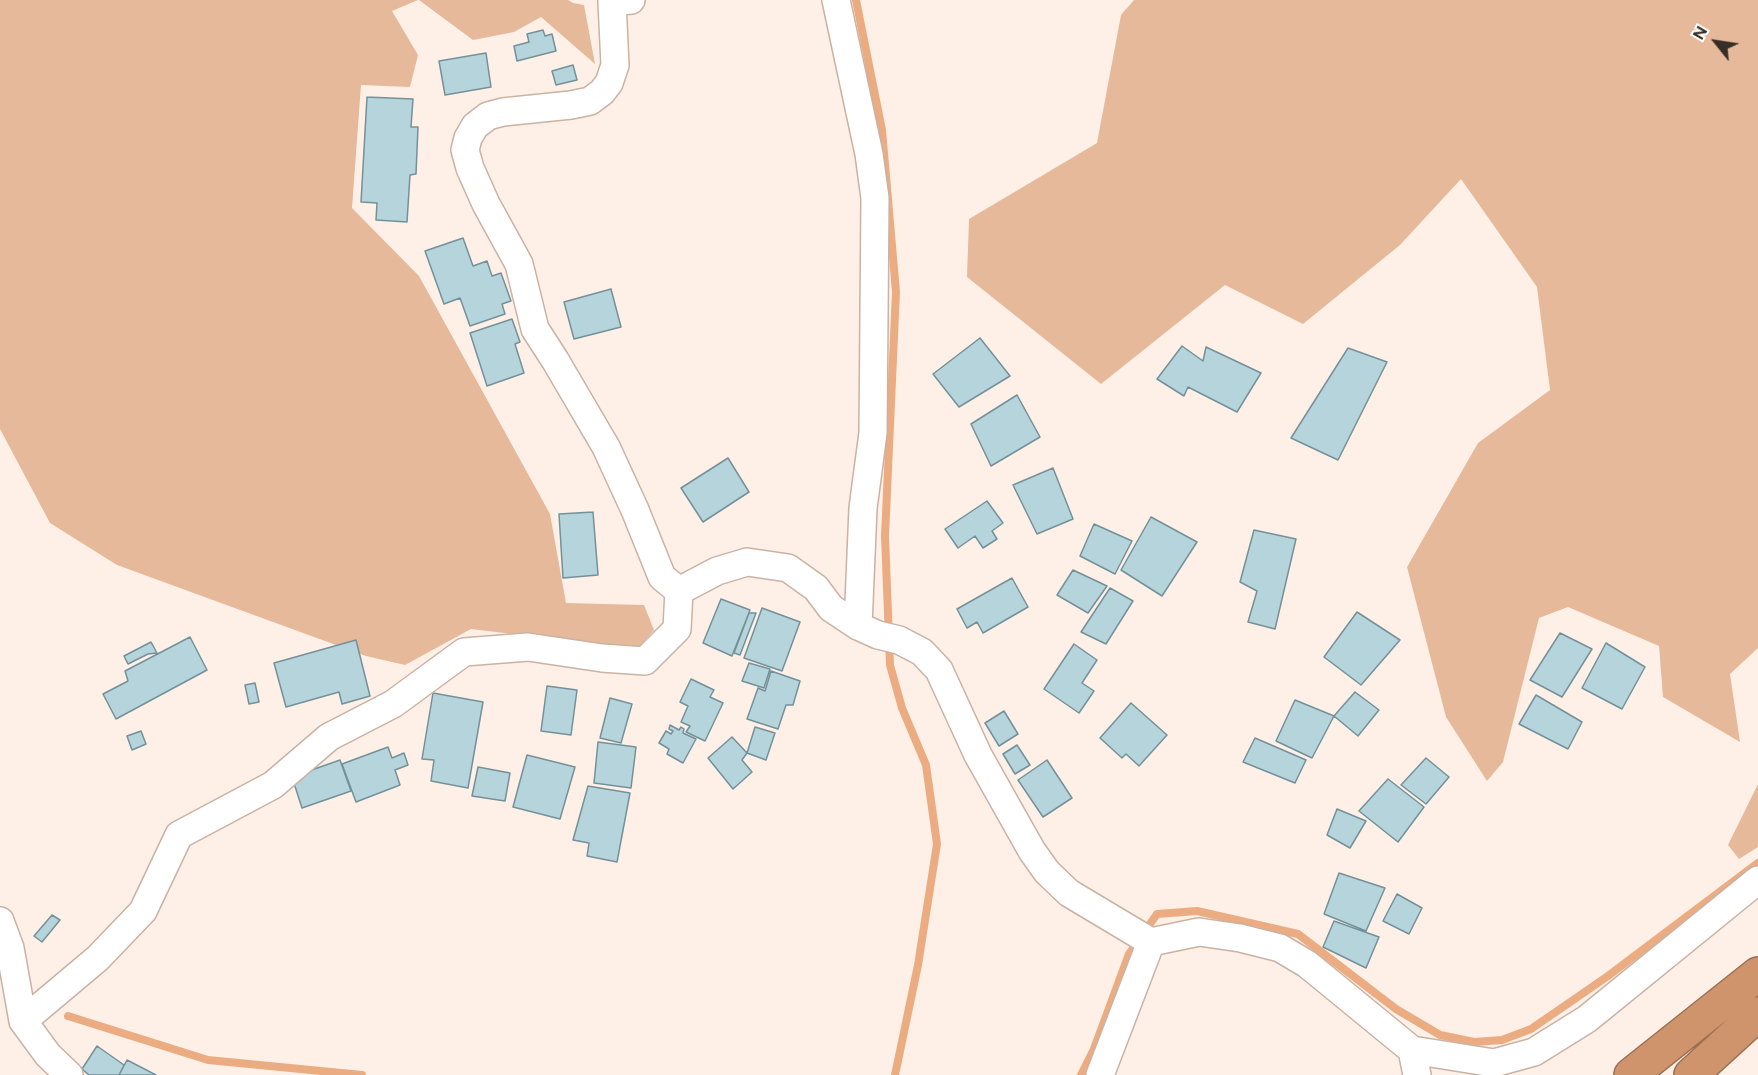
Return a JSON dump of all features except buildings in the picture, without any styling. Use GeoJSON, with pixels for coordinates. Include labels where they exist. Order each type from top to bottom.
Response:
{"type":"FeatureCollection","features":[{"type":"Feature","properties":{"kind":"highway"},"geometry":{"type":"LineString","coordinates":[[1631,1075],[1758,974]]}},
{"type":"Feature","properties":{"kind":"highway"},"geometry":{"type":"LineString","coordinates":[[1691,1075],[1758,1014]]}},
{"type":"Feature","properties":{"kind":"street"},"geometry":{"type":"LineString","coordinates":[[631,0],[612,2],[615,65],[609,83],[602,92],[590,101],[488,116],[475,126],[468,138],[465,150],[470,168],[486,204],[519,264],[535,329],[606,447],[635,510],[662,578],[679,591]]}},
{"type":"Feature","properties":{"kind":"street"},"geometry":{"type":"LineString","coordinates":[[836,0],[869,153],[875,198],[873,433],[863,508],[878,634]]}},
{"type":"Feature","properties":{"kind":"street"},"geometry":{"type":"LineString","coordinates":[[679,591],[717,571],[747,562],[788,568],[816,588],[831,608],[878,634],[922,652],[939,670],[978,755],[1032,851],[1047,872],[1069,893],[1151,942],[1199,932],[1240,938],[1280,948],[1307,964],[1415,1063],[1494,1063],[1534,1052],[1587,1018],[1758,880]]}},
{"type":"Feature","properties":{"kind":"street"},"geometry":{"type":"LineString","coordinates":[[23,1021],[98,958],[143,910],[179,835],[273,785],[329,737],[393,704],[464,652],[528,647],[602,658],[645,661],[677,628],[679,591]]}},
{"type":"Feature","properties":{"kind":"street"},"geometry":{"type":"LineString","coordinates":[[0,921],[10,948],[23,1021],[48,1055],[69,1075]]}},
{"type":"Feature","properties":{"kind":"street"},"geometry":{"type":"LineString","coordinates":[[1100,1075],[1151,942]]}},
{"type":"Feature","properties":{"kind":"shaded area"},"geometry":{"type":"Polygon","coordinates":[[[0,0],[418,0],[392,11],[418,55],[410,87],[361,85],[352,208],[419,276],[550,514],[566,603],[644,605],[654,630],[637,649],[471,629],[405,665],[366,656],[117,565],[50,523],[0,429],[0,0]]]}},
{"type":"Feature","properties":{"kind":"shaded area"},"geometry":{"type":"Polygon","coordinates":[[[419,0],[568,0],[584,5],[595,64],[541,17],[514,32],[473,40],[419,0]]]}},
{"type":"Feature","properties":{"kind":"shaded area"},"geometry":{"type":"Polygon","coordinates":[[[1134,0],[1758,0],[1758,648],[1730,674],[1740,742],[1663,697],[1659,646],[1568,607],[1539,618],[1503,762],[1487,781],[1446,717],[1407,567],[1478,443],[1550,390],[1537,287],[1461,179],[1400,245],[1303,324],[1225,285],[1101,384],[967,277],[969,219],[1097,143],[1121,15],[1134,0]]]}},
{"type":"Feature","properties":{"kind":"shaded area"},"geometry":{"type":"Polygon","coordinates":[[[1758,784],[1758,847],[1739,859],[1728,845],[1758,784]]]}},
{"type":"Feature","properties":{"kind":"waterway"},"geometry":{"type":"LineString","coordinates":[[856,0],[882,130],[896,292],[885,536],[890,665],[902,708],[926,765],[937,844],[918,965],[895,1075]]}},
{"type":"Feature","properties":{"kind":"waterway"},"geometry":{"type":"LineString","coordinates":[[1081,1075],[1094,1049],[1129,954],[1157,914],[1197,911],[1298,934],[1396,1009],[1440,1035],[1474,1042],[1502,1040],[1531,1029],[1608,976],[1758,863]]}},
{"type":"Feature","properties":{"kind":"waterway"},"geometry":{"type":"LineString","coordinates":[[68,1016],[208,1060],[362,1075]]}}]}
